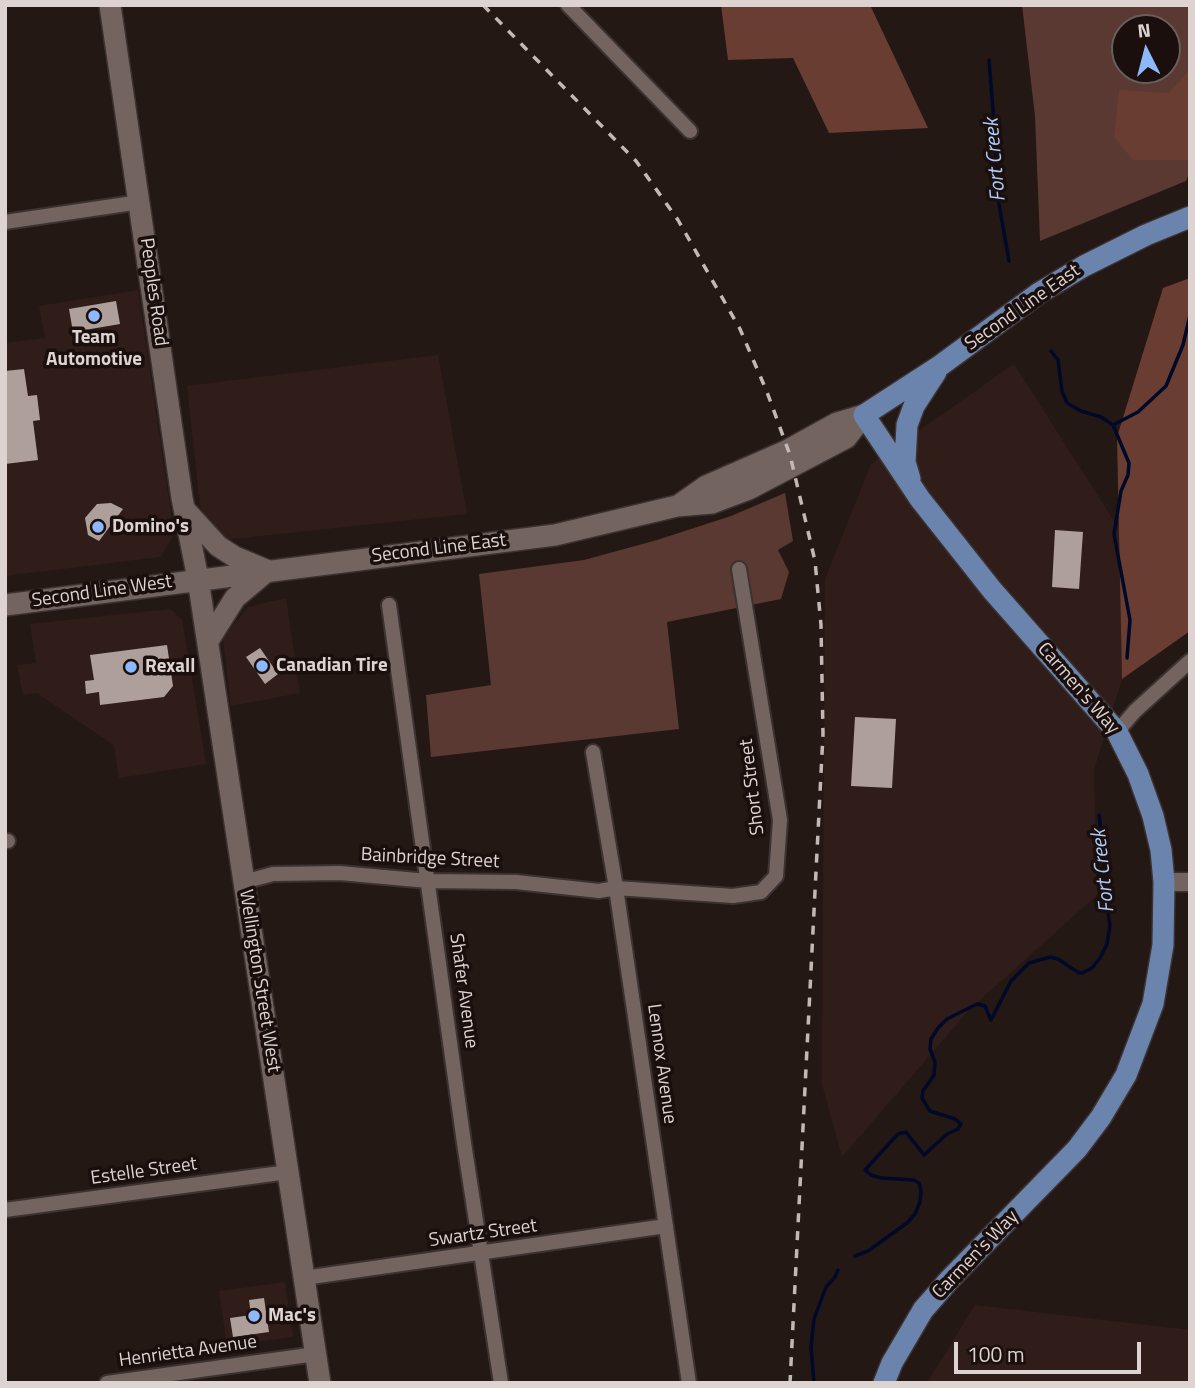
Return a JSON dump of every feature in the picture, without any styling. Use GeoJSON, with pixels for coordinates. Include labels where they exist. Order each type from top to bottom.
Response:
{"type":"FeatureCollection","features":[{"type":"Feature","properties":{"kind":"highway","name":"Second Line East"},"geometry":{"type":"LineString","coordinates":[[864,415],[941,365],[1039,293],[1084,266],[1146,235],[1190,217]]}},
{"type":"Feature","properties":{"kind":"highway"},"geometry":{"type":"LineString","coordinates":[[912,488],[905,462],[907,425],[914,406],[941,365]]}},
{"type":"Feature","properties":{"kind":"highway","name":"Carmen's Way"},"geometry":{"type":"LineString","coordinates":[[864,415],[912,488],[992,590],[1117,732],[1138,774],[1153,816],[1161,850],[1164,882],[1163,945],[1153,1004],[1126,1075],[1101,1117],[1077,1149],[923,1310],[892,1363],[884,1383]]}},
{"type":"Feature","properties":{"kind":"main road","name":"Peoples Road"},"geometry":{"type":"LineString","coordinates":[[110,5],[184,510],[198,579]]}},
{"type":"Feature","properties":{"kind":"main road","name":"Second Line East"},"geometry":{"type":"LineString","coordinates":[[198,579],[555,535],[677,506],[706,486],[788,450],[837,423],[864,415]]}},
{"type":"Feature","properties":{"kind":"main road"},"geometry":{"type":"LineString","coordinates":[[184,510],[219,546],[235,557],[268,570],[235,598],[208,641]]}},
{"type":"Feature","properties":{"kind":"main road","name":"Second Line West"},"geometry":{"type":"LineString","coordinates":[[5,606],[198,579]]}},
{"type":"Feature","properties":{"kind":"main road","name":"Wellington Street West"},"geometry":{"type":"LineString","coordinates":[[198,579],[320,1383]]}},
{"type":"Feature","properties":{"kind":"street"},"geometry":{"type":"LineString","coordinates":[[568,5],[690,131]]}},
{"type":"Feature","properties":{"kind":"street"},"geometry":{"type":"LineString","coordinates":[[5,222],[140,202]]}},
{"type":"Feature","properties":{"kind":"street","name":"Short Street"},"geometry":{"type":"LineString","coordinates":[[616,888],[733,896],[761,892],[776,876],[780,820],[739,569]]}},
{"type":"Feature","properties":{"kind":"street","name":"Shafer Avenue"},"geometry":{"type":"LineString","coordinates":[[389,605],[464,1143],[501,1383]]}},
{"type":"Feature","properties":{"kind":"street"},"geometry":{"type":"LineString","coordinates":[[1117,732],[1135,711],[1190,661]]}},
{"type":"Feature","properties":{"kind":"street","name":"Lennox Avenue"},"geometry":{"type":"LineString","coordinates":[[593,752],[616,888],[689,1383]]}},
{"type":"Feature","properties":{"kind":"street","name":"Bainbridge Street"},"geometry":{"type":"LineString","coordinates":[[243,882],[273,874],[341,873],[428,881],[516,882],[599,891],[616,888]]}},
{"type":"Feature","properties":{"kind":"street"},"geometry":{"type":"LineString","coordinates":[[1164,882],[1190,882]]}},
{"type":"Feature","properties":{"kind":"street","name":"Estelle Street"},"geometry":{"type":"LineString","coordinates":[[5,1210],[288,1172]]}},
{"type":"Feature","properties":{"kind":"street","name":"Swartz Street"},"geometry":{"type":"LineString","coordinates":[[304,1278],[666,1226]]}},
{"type":"Feature","properties":{"kind":"street","name":"Henrietta Avenue"},"geometry":{"type":"LineString","coordinates":[[107,1383],[316,1354]]}},
{"type":"Feature","properties":{"kind":"shaded area"},"geometry":{"type":"Polygon","coordinates":[[[721,5],[870,5],[928,128],[829,133],[793,58],[728,60],[721,5]]]}},
{"type":"Feature","properties":{"kind":"shaded area"},"geometry":{"type":"Polygon","coordinates":[[[1022,5],[1190,5],[1190,171],[1186,181],[1040,241],[1035,116],[1022,5]]]}},
{"type":"Feature","properties":{"kind":"shaded area"},"geometry":{"type":"Polygon","coordinates":[[[1190,70],[1190,160],[1133,160],[1114,137],[1119,90],[1169,93],[1177,84],[1181,84],[1181,80],[1190,70]]]}},
{"type":"Feature","properties":{"kind":"shaded area"},"geometry":{"type":"Polygon","coordinates":[[[1190,278],[1190,631],[1122,679],[1117,437],[1163,288],[1190,278]]]}},
{"type":"Feature","properties":{"kind":"shaded area"},"geometry":{"type":"Polygon","coordinates":[[[138,290],[174,534],[161,557],[5,576],[5,343],[45,338],[39,306],[138,290]]]}},
{"type":"Feature","properties":{"kind":"shaded area"},"geometry":{"type":"Polygon","coordinates":[[[438,355],[467,514],[223,540],[202,523],[187,386],[438,355]]]}},
{"type":"Feature","properties":{"kind":"shaded area"},"geometry":{"type":"Polygon","coordinates":[[[1014,364],[1119,529],[1122,679],[1094,770],[1097,895],[970,1009],[842,1157],[822,1084],[825,579],[871,464],[1014,364]]]}},
{"type":"Feature","properties":{"kind":"shaded area"},"geometry":{"type":"Polygon","coordinates":[[[785,493],[793,541],[778,550],[789,572],[781,599],[667,622],[679,729],[431,757],[426,695],[491,685],[479,574],[584,560],[731,516],[785,493]]]}},
{"type":"Feature","properties":{"kind":"shaded area"},"geometry":{"type":"Polygon","coordinates":[[[286,598],[300,693],[231,706],[223,638],[248,607],[286,598]]]}},
{"type":"Feature","properties":{"kind":"shaded area"},"geometry":{"type":"Polygon","coordinates":[[[170,609],[182,620],[206,764],[119,778],[114,745],[37,693],[23,695],[17,665],[36,663],[30,624],[170,609]]]}},
{"type":"Feature","properties":{"kind":"shaded area"},"geometry":{"type":"Polygon","coordinates":[[[285,1282],[293,1337],[227,1346],[219,1291],[285,1282]]]}},
{"type":"Feature","properties":{"kind":"shaded area"},"geometry":{"type":"Polygon","coordinates":[[[975,1305],[1190,1330],[1190,1383],[927,1383],[975,1305]]]}},
{"type":"Feature","properties":{"kind":"building","name":"Team Automotive"},"geometry":{"type":"Polygon","coordinates":[[[116,301],[120,324],[73,332],[69,309],[116,301]]]}},
{"type":"Feature","properties":{"kind":"building"},"geometry":{"type":"Polygon","coordinates":[[[24,369],[28,396],[37,395],[40,420],[33,421],[38,460],[5,464],[5,371],[24,369]]]}},
{"type":"Feature","properties":{"kind":"building","name":"Domino's"},"geometry":{"type":"Polygon","coordinates":[[[111,503],[123,509],[99,541],[88,535],[85,518],[97,504],[111,503]]]}},
{"type":"Feature","properties":{"kind":"building"},"geometry":{"type":"Polygon","coordinates":[[[1055,530],[1083,532],[1079,589],[1052,587],[1055,530]]]}},
{"type":"Feature","properties":{"kind":"building","name":"Rexall"},"geometry":{"type":"Polygon","coordinates":[[[167,645],[173,686],[164,697],[100,705],[99,692],[86,694],[85,681],[94,680],[90,655],[167,645]]]}},
{"type":"Feature","properties":{"kind":"building","name":"Canadian Tire"},"geometry":{"type":"Polygon","coordinates":[[[260,648],[278,674],[265,684],[246,657],[260,648]]]}},
{"type":"Feature","properties":{"kind":"building"},"geometry":{"type":"Polygon","coordinates":[[[855,717],[896,719],[892,788],[851,786],[855,717]]]}},
{"type":"Feature","properties":{"kind":"building","name":"Mac's"},"geometry":{"type":"Polygon","coordinates":[[[264,1298],[269,1332],[233,1337],[230,1318],[251,1315],[249,1300],[264,1298]]]}},
{"type":"Feature","properties":{"kind":"waterway","name":"Fort Creek"},"geometry":{"type":"LineString","coordinates":[[989,60],[997,193],[1009,261]]}},
{"type":"Feature","properties":{"kind":"waterway"},"geometry":{"type":"LineString","coordinates":[[1113,425],[1138,412],[1166,386],[1183,345],[1190,315]]}},
{"type":"Feature","properties":{"kind":"waterway","name":"Fort Creek"},"geometry":{"type":"LineString","coordinates":[[1051,351],[1058,360],[1062,391],[1067,403],[1113,425],[1129,463],[1114,534],[1130,620],[1127,658]]}},
{"type":"Feature","properties":{"kind":"waterway","name":"Fort Creek"},"geometry":{"type":"LineString","coordinates":[[855,1256],[868,1251],[907,1223],[920,1202],[919,1183],[914,1180],[881,1178],[865,1170],[898,1134],[906,1132],[924,1155],[961,1124],[955,1119],[930,1111],[922,1098],[923,1091],[934,1075],[935,1062],[930,1049],[931,1039],[938,1028],[947,1019],[977,1004],[985,1006],[991,1020],[1011,981],[1029,963],[1050,957],[1082,973],[1092,968],[1100,958],[1107,944],[1110,926],[1103,879],[1105,862],[1099,815]]}},
{"type":"Feature","properties":{"kind":"waterway","name":"Fort Creek"},"geometry":{"type":"LineString","coordinates":[[814,1383],[811,1347],[814,1319],[826,1287],[838,1270]]}},
{"type":"Feature","properties":{"kind":"railway"},"geometry":{"type":"LineString","coordinates":[[483,5],[636,161],[678,220],[740,329],[767,392],[790,455],[815,561],[821,625],[823,734],[790,1383]]}},
{"type":"Feature","properties":{"kind":"place","name":"Team Automotive"},"geometry":{"type":"Point","coordinates":[94,316]}},
{"type":"Feature","properties":{"kind":"place","name":"Domino's"},"geometry":{"type":"Point","coordinates":[98,527]}},
{"type":"Feature","properties":{"kind":"place","name":"Canadian Tire"},"geometry":{"type":"Point","coordinates":[262,666]}},
{"type":"Feature","properties":{"kind":"place","name":"Rexall"},"geometry":{"type":"Point","coordinates":[131,667]}},
{"type":"Feature","properties":{"kind":"place","name":"Mac's"},"geometry":{"type":"Point","coordinates":[254,1316]}}]}
